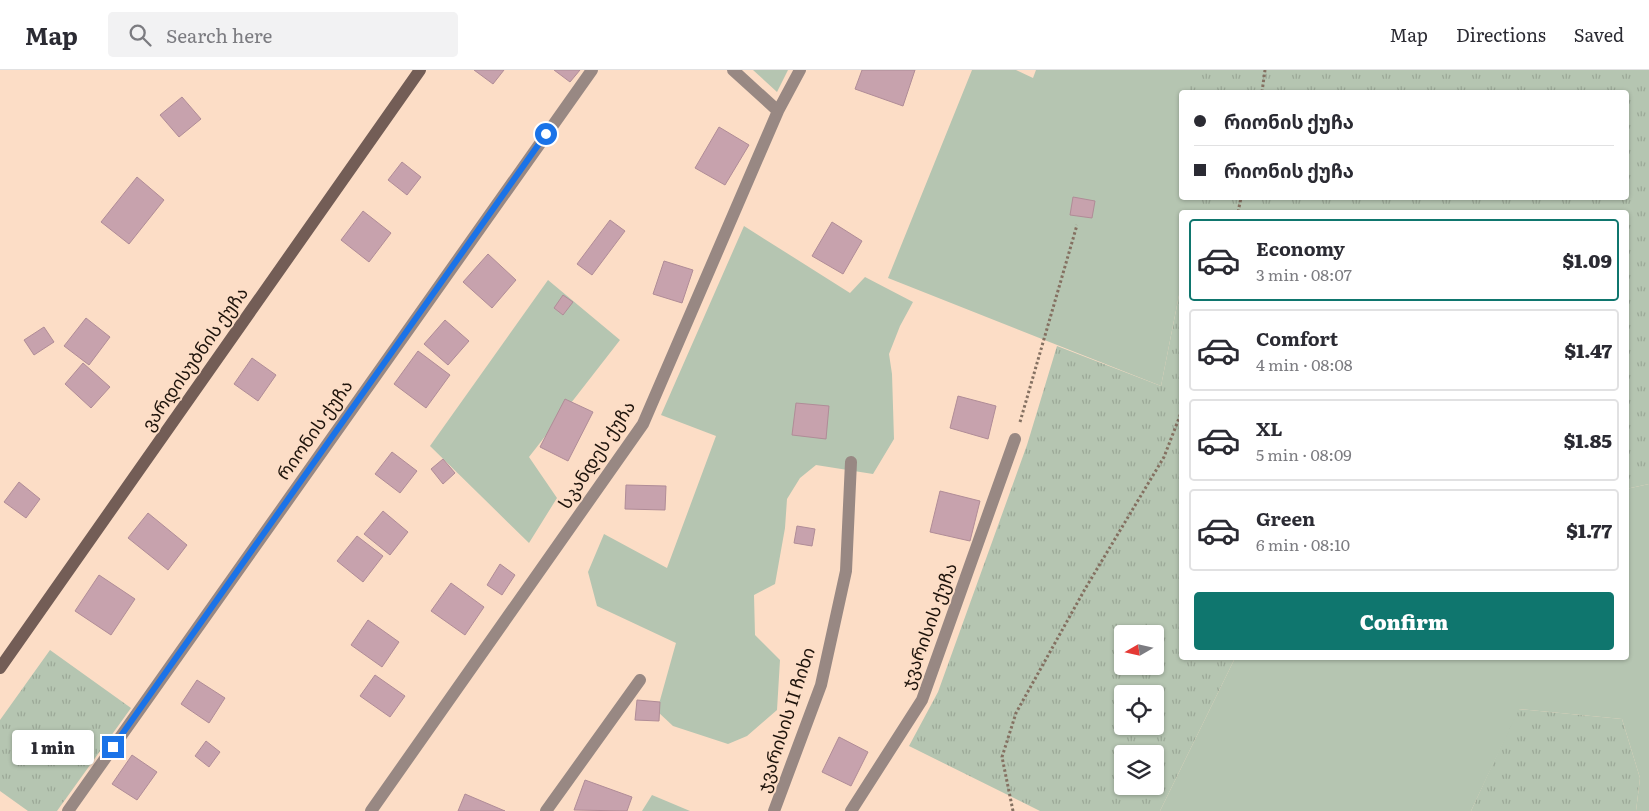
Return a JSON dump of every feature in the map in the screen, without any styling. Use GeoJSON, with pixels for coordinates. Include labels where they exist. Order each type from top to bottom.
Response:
{"type":"FeatureCollection","features":[{"type":"Feature","properties":{"kind":"street","name":"ვარდისუბნის ქუჩა"},"geometry":{"type":"LineString","coordinates":[[0,668],[420,70]]}},
{"type":"Feature","properties":{"kind":"street","name":"რიონის ქუჩა"},"geometry":{"type":"LineString","coordinates":[[68,811],[592,70]]}},
{"type":"Feature","properties":{"kind":"street"},"geometry":{"type":"LineString","coordinates":[[733,70],[778,111]]}},
{"type":"Feature","properties":{"kind":"street","name":"სკანდეს ქუჩა"},"geometry":{"type":"LineString","coordinates":[[371,811],[643,424],[778,111],[800,70]]}},
{"type":"Feature","properties":{"kind":"street","name":"ჯვარისის ქუჩა"},"geometry":{"type":"LineString","coordinates":[[851,811],[922,700],[1015,439]]}},
{"type":"Feature","properties":{"kind":"street","name":"ჯვარისის II ჩიხი"},"geometry":{"type":"LineString","coordinates":[[774,811],[820,685],[846,571],[851,462]]}},
{"type":"Feature","properties":{"kind":"street"},"geometry":{"type":"LineString","coordinates":[[546,811],[640,680]]}},
{"type":"Feature","properties":{"kind":"path"},"geometry":{"type":"LineString","coordinates":[[1262,90],[1265,70]]}},
{"type":"Feature","properties":{"kind":"path"},"geometry":{"type":"LineString","coordinates":[[1015,439],[1077,225]]}},
{"type":"Feature","properties":{"kind":"path"},"geometry":{"type":"LineString","coordinates":[[1013,811],[1002,757],[1016,713],[1085,589],[1164,457],[1179,418]]}},
{"type":"Feature","properties":{"kind":"green space"},"geometry":{"type":"Polygon","coordinates":[[[753,70],[788,70],[777,92],[753,70]]]}},
{"type":"Feature","properties":{"kind":"green space"},"geometry":{"type":"Polygon","coordinates":[[[972,70],[1016,70],[1033,78],[1036,70],[1189,70],[1189,90],[1179,90],[1179,200],[1191,200],[1191,210],[1179,210],[1179,295],[1161,386],[888,278],[972,70]]]}},
{"type":"Feature","properties":{"kind":"green space"},"geometry":{"type":"Polygon","coordinates":[[[1189,70],[1649,70],[1649,484],[1629,488],[1629,210],[1191,210],[1191,200],[1629,200],[1629,90],[1189,90],[1189,70]]]}},
{"type":"Feature","properties":{"kind":"green space"},"geometry":{"type":"Polygon","coordinates":[[[744,226],[850,293],[865,277],[913,302],[900,326],[889,354],[892,374],[894,439],[873,474],[816,465],[800,478],[787,499],[785,528],[775,584],[754,595],[755,635],[780,660],[777,710],[747,736],[728,744],[673,726],[657,711],[676,643],[597,606],[588,572],[604,534],[667,568],[716,436],[661,415],[744,226]]]}},
{"type":"Feature","properties":{"kind":"green space"},"geometry":{"type":"Polygon","coordinates":[[[548,280],[620,340],[529,457],[557,498],[529,543],[430,446],[548,280]]]}},
{"type":"Feature","properties":{"kind":"green space"},"geometry":{"type":"Polygon","coordinates":[[[1179,295],[1179,660],[1234,660],[1160,811],[1040,811],[909,746],[938,692],[1027,445],[1057,346],[1161,386],[1179,295]]]}},
{"type":"Feature","properties":{"kind":"green space"},"geometry":{"type":"Polygon","coordinates":[[[1649,484],[1649,811],[1636,811],[1640,778],[1622,719],[1519,709],[1471,811],[1160,811],[1234,660],[1629,660],[1629,488],[1649,484]]]}},
{"type":"Feature","properties":{"kind":"green space"},"geometry":{"type":"Polygon","coordinates":[[[50,650],[131,708],[57,811],[28,811],[0,791],[0,720],[50,650]]]}},
{"type":"Feature","properties":{"kind":"green space"},"geometry":{"type":"Polygon","coordinates":[[[1518,709],[1622,719],[1640,778],[1636,811],[1471,811],[1518,709]]]}},
{"type":"Feature","properties":{"kind":"green space"},"geometry":{"type":"Polygon","coordinates":[[[652,795],[690,811],[642,811],[652,795]]]}},
{"type":"Feature","properties":{"kind":"building"},"geometry":{"type":"Polygon","coordinates":[[[474,70],[504,70],[493,84],[474,70]]]}},
{"type":"Feature","properties":{"kind":"building"},"geometry":{"type":"Polygon","coordinates":[[[554,70],[580,70],[570,82],[554,70]]]}},
{"type":"Feature","properties":{"kind":"building"},"geometry":{"type":"Polygon","coordinates":[[[862,70],[915,70],[903,106],[855,89],[862,70]]]}},
{"type":"Feature","properties":{"kind":"building"},"geometry":{"type":"Polygon","coordinates":[[[182,97],[201,119],[179,137],[160,115],[182,97]]]}},
{"type":"Feature","properties":{"kind":"building"},"geometry":{"type":"Polygon","coordinates":[[[719,127],[749,145],[725,185],[695,168],[719,127]]]}},
{"type":"Feature","properties":{"kind":"building"},"geometry":{"type":"Polygon","coordinates":[[[402,162],[421,177],[407,195],[388,180],[402,162]]]}},
{"type":"Feature","properties":{"kind":"building"},"geometry":{"type":"Polygon","coordinates":[[[137,177],[164,200],[129,244],[101,222],[137,177]]]}},
{"type":"Feature","properties":{"kind":"building"},"geometry":{"type":"Polygon","coordinates":[[[1073,197],[1095,201],[1092,218],[1070,215],[1073,197]]]}},
{"type":"Feature","properties":{"kind":"building"},"geometry":{"type":"Polygon","coordinates":[[[363,211],[391,233],[369,262],[341,240],[363,211]]]}},
{"type":"Feature","properties":{"kind":"building"},"geometry":{"type":"Polygon","coordinates":[[[610,220],[625,231],[592,275],[577,264],[610,220]]]}},
{"type":"Feature","properties":{"kind":"building"},"geometry":{"type":"Polygon","coordinates":[[[832,222],[862,241],[843,274],[812,256],[832,222]]]}},
{"type":"Feature","properties":{"kind":"building"},"geometry":{"type":"Polygon","coordinates":[[[488,254],[516,280],[492,308],[463,282],[488,254]]]}},
{"type":"Feature","properties":{"kind":"building"},"geometry":{"type":"Polygon","coordinates":[[[664,261],[693,270],[682,303],[653,294],[664,261]]]}},
{"type":"Feature","properties":{"kind":"building"},"geometry":{"type":"Polygon","coordinates":[[[563,295],[573,302],[563,315],[554,308],[563,295]]]}},
{"type":"Feature","properties":{"kind":"building"},"geometry":{"type":"Polygon","coordinates":[[[86,318],[110,337],[89,365],[64,346],[86,318]]]}},
{"type":"Feature","properties":{"kind":"building"},"geometry":{"type":"Polygon","coordinates":[[[445,320],[469,341],[448,365],[424,344],[445,320]]]}},
{"type":"Feature","properties":{"kind":"building"},"geometry":{"type":"Polygon","coordinates":[[[44,327],[54,342],[34,355],[24,340],[44,327]]]}},
{"type":"Feature","properties":{"kind":"building"},"geometry":{"type":"Polygon","coordinates":[[[418,351],[450,375],[426,408],[394,384],[418,351]]]}},
{"type":"Feature","properties":{"kind":"building"},"geometry":{"type":"Polygon","coordinates":[[[252,358],[276,375],[258,401],[234,384],[252,358]]]}},
{"type":"Feature","properties":{"kind":"building"},"geometry":{"type":"Polygon","coordinates":[[[83,363],[110,387],[91,408],[65,384],[83,363]]]}},
{"type":"Feature","properties":{"kind":"building"},"geometry":{"type":"Polygon","coordinates":[[[958,396],[996,406],[988,439],[950,428],[958,396]]]}},
{"type":"Feature","properties":{"kind":"building"},"geometry":{"type":"Polygon","coordinates":[[[565,399],[593,412],[568,461],[540,447],[565,399]]]}},
{"type":"Feature","properties":{"kind":"building"},"geometry":{"type":"Polygon","coordinates":[[[796,403],[829,406],[826,439],[792,435],[796,403]]]}},
{"type":"Feature","properties":{"kind":"building"},"geometry":{"type":"Polygon","coordinates":[[[392,452],[417,471],[400,493],[375,474],[392,452]]]}},
{"type":"Feature","properties":{"kind":"building"},"geometry":{"type":"Polygon","coordinates":[[[443,459],[455,473],[443,484],[431,469],[443,459]]]}},
{"type":"Feature","properties":{"kind":"building"},"geometry":{"type":"Polygon","coordinates":[[[19,482],[40,499],[26,518],[4,502],[19,482]]]}},
{"type":"Feature","properties":{"kind":"building"},"geometry":{"type":"Polygon","coordinates":[[[626,485],[666,486],[665,510],[625,509],[626,485]]]}},
{"type":"Feature","properties":{"kind":"building"},"geometry":{"type":"Polygon","coordinates":[[[940,491],[980,501],[970,541],[930,532],[940,491]]]}},
{"type":"Feature","properties":{"kind":"building"},"geometry":{"type":"Polygon","coordinates":[[[383,511],[408,532],[390,555],[364,534],[383,511]]]}},
{"type":"Feature","properties":{"kind":"building"},"geometry":{"type":"Polygon","coordinates":[[[148,513],[187,545],[168,570],[128,538],[148,513]]]}},
{"type":"Feature","properties":{"kind":"building"},"geometry":{"type":"Polygon","coordinates":[[[797,526],[815,529],[812,546],[794,543],[797,526]]]}},
{"type":"Feature","properties":{"kind":"building"},"geometry":{"type":"Polygon","coordinates":[[[357,536],[383,556],[363,582],[337,561],[357,536]]]}},
{"type":"Feature","properties":{"kind":"building"},"geometry":{"type":"Polygon","coordinates":[[[500,564],[515,575],[502,595],[487,585],[500,564]]]}},
{"type":"Feature","properties":{"kind":"building"},"geometry":{"type":"Polygon","coordinates":[[[99,575],[135,599],[111,635],[75,611],[99,575]]]}},
{"type":"Feature","properties":{"kind":"building"},"geometry":{"type":"Polygon","coordinates":[[[451,583],[484,607],[465,635],[431,611],[451,583]]]}},
{"type":"Feature","properties":{"kind":"building"},"geometry":{"type":"Polygon","coordinates":[[[368,620],[399,642],[382,667],[351,645],[368,620]]]}},
{"type":"Feature","properties":{"kind":"building"},"geometry":{"type":"Polygon","coordinates":[[[375,675],[405,696],[390,717],[360,696],[375,675]]]}},
{"type":"Feature","properties":{"kind":"building"},"geometry":{"type":"Polygon","coordinates":[[[197,680],[225,698],[209,723],[181,704],[197,680]]]}},
{"type":"Feature","properties":{"kind":"building"},"geometry":{"type":"Polygon","coordinates":[[[637,700],[660,702],[659,721],[635,720],[637,700]]]}},
{"type":"Feature","properties":{"kind":"building"},"geometry":{"type":"Polygon","coordinates":[[[839,737],[868,752],[851,786],[822,772],[839,737]]]}},
{"type":"Feature","properties":{"kind":"building"},"geometry":{"type":"Polygon","coordinates":[[[206,741],[220,752],[209,767],[195,756],[206,741]]]}},
{"type":"Feature","properties":{"kind":"building"},"geometry":{"type":"Polygon","coordinates":[[[132,755],[157,772],[137,800],[112,784],[132,755]]]}},
{"type":"Feature","properties":{"kind":"building"},"geometry":{"type":"Polygon","coordinates":[[[585,780],[632,797],[627,811],[574,810],[585,780]]]}},
{"type":"Feature","properties":{"kind":"building"},"geometry":{"type":"Polygon","coordinates":[[[465,794],[505,811],[458,811],[465,794]]]}},
{"type":"Feature","properties":{"kind":"route"},"geometry":{"type":"LineString","coordinates":[[113,747],[546,134]]}}]}
